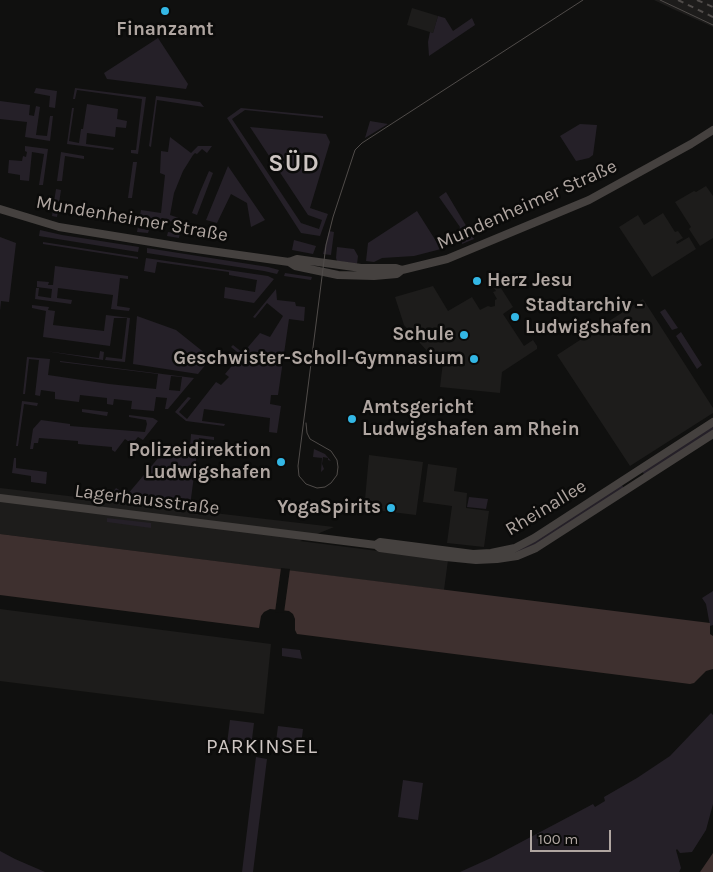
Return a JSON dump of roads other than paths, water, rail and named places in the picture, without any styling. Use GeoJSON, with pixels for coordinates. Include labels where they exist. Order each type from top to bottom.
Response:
{"type":"FeatureCollection","features":[{"type":"Feature","properties":{"kind":"street","name":"Mundenheimer Straße"},"geometry":{"type":"LineString","coordinates":[[0,210],[59,227],[289,262],[295,266],[338,274],[397,274],[402,270],[426,266],[454,257],[586,201],[713,130]]}},
{"type":"Feature","properties":{"kind":"street","name":"Rheinallee"},"geometry":{"type":"LineString","coordinates":[[290,535],[376,545],[380,548],[446,554],[485,554],[502,551],[520,546],[713,422]]}},
{"type":"Feature","properties":{"kind":"street","name":"Rheinallee"},"geometry":{"type":"LineString","coordinates":[[446,554],[473,560],[497,560],[532,551],[713,434]]}},
{"type":"Feature","properties":{"kind":"street","name":"Lagerhausstraße"},"geometry":{"type":"LineString","coordinates":[[0,498],[290,535]]}},
{"type":"Feature","properties":{"kind":"tram line"},"geometry":{"type":"LineString","coordinates":[[306,423],[310,439],[331,451],[337,460],[337,475],[325,487],[317,488],[306,484],[299,476],[298,466],[326,245],[355,150],[362,143],[583,0]]}},
{"type":"Feature","properties":{"kind":"tram line"},"geometry":{"type":"LineString","coordinates":[[660,0],[713,25]]}},
{"type":"Feature","properties":{"kind":"railway"},"geometry":{"type":"LineString","coordinates":[[678,0],[713,17]]}},
{"type":"Feature","properties":{"kind":"railway"},"geometry":{"type":"LineString","coordinates":[[697,0],[713,7]]}},
{"type":"Feature","properties":{"kind":"place","name":"Finanzamt"},"geometry":{"type":"Point","coordinates":[165,11]}},
{"type":"Feature","properties":{"kind":"place","name":"Herz Jesu"},"geometry":{"type":"Point","coordinates":[477,281]}},
{"type":"Feature","properties":{"kind":"place","name":"Stadtarchiv - Ludwigshafen"},"geometry":{"type":"Point","coordinates":[515,317]}},
{"type":"Feature","properties":{"kind":"place","name":"Schule"},"geometry":{"type":"Point","coordinates":[464,335]}},
{"type":"Feature","properties":{"kind":"place","name":"Geschwister-Scholl-Gymnasium"},"geometry":{"type":"Point","coordinates":[474,359]}},
{"type":"Feature","properties":{"kind":"place","name":"Amtsgericht Ludwigshafen am Rhein"},"geometry":{"type":"Point","coordinates":[352,419]}},
{"type":"Feature","properties":{"kind":"place","name":"Polizeidirektion Ludwigshafen"},"geometry":{"type":"Point","coordinates":[281,462]}},
{"type":"Feature","properties":{"kind":"place","name":"YogaSpirits"},"geometry":{"type":"Point","coordinates":[391,508]}},
{"type":"Feature","properties":{"kind":"district","name":"SÜD"},"geometry":{"type":"Point","coordinates":[294,164]}},
{"type":"Feature","properties":{"kind":"district","name":"PARKINSEL"},"geometry":{"type":"Point","coordinates":[262,747]}}]}
